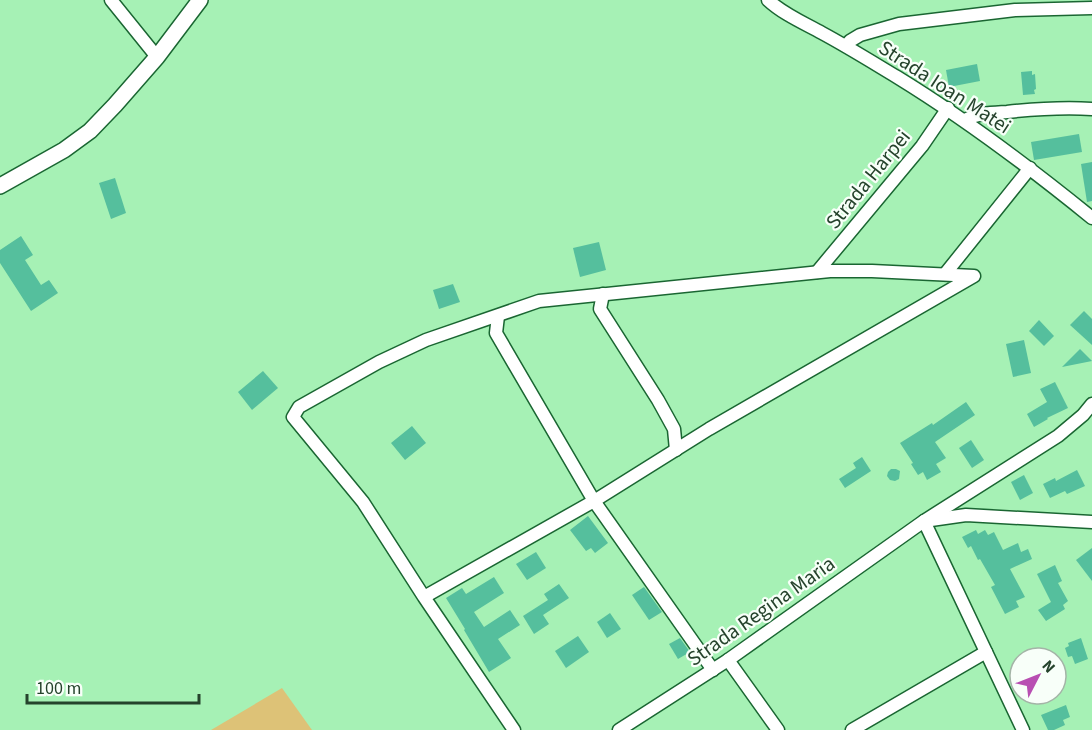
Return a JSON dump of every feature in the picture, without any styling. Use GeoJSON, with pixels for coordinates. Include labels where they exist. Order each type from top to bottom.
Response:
{"type":"FeatureCollection","features":[{"type":"Feature","properties":{"kind":"street"},"geometry":{"type":"LineString","coordinates":[[111,0],[157,57]]}},
{"type":"Feature","properties":{"kind":"street"},"geometry":{"type":"LineString","coordinates":[[0,186],[64,150],[90,131],[157,57],[200,0]]}},
{"type":"Feature","properties":{"kind":"street","name":"Strada Ioan Matei"},"geometry":{"type":"LineString","coordinates":[[768,0],[948,108],[1030,168],[1092,218]]}},
{"type":"Feature","properties":{"kind":"street"},"geometry":{"type":"LineString","coordinates":[[846,46],[860,35],[899,24],[1015,10],[1092,8]]}},
{"type":"Feature","properties":{"kind":"street"},"geometry":{"type":"LineString","coordinates":[[965,120],[984,114],[1023,110],[1063,107],[1092,109]]}},
{"type":"Feature","properties":{"kind":"street","name":"Strada Harpei"},"geometry":{"type":"LineString","coordinates":[[817,272],[922,146],[948,108]]}},
{"type":"Feature","properties":{"kind":"street"},"geometry":{"type":"LineString","coordinates":[[945,274],[1030,168]]}},
{"type":"Feature","properties":{"kind":"street"},"geometry":{"type":"LineString","coordinates":[[424,597],[594,501],[709,429],[974,276],[830,271],[539,301],[426,340],[379,362],[299,408],[293,417],[363,502],[424,597],[514,730]]}},
{"type":"Feature","properties":{"kind":"street"},"geometry":{"type":"LineString","coordinates":[[603,294],[600,309],[674,429],[676,450]]}},
{"type":"Feature","properties":{"kind":"street"},"geometry":{"type":"LineString","coordinates":[[498,316],[496,333],[594,501],[712,670]]}},
{"type":"Feature","properties":{"kind":"street"},"geometry":{"type":"LineString","coordinates":[[1023,730],[924,520],[1087,416],[1092,404]]}},
{"type":"Feature","properties":{"kind":"street","name":"Strada Regina Maria"},"geometry":{"type":"LineString","coordinates":[[619,730],[728,660],[924,520],[966,515],[1092,522]]}},
{"type":"Feature","properties":{"kind":"street"},"geometry":{"type":"LineString","coordinates":[[852,730],[986,652]]}},
{"type":"Feature","properties":{"kind":"street"},"geometry":{"type":"LineString","coordinates":[[728,660],[778,730]]}},
{"type":"Feature","properties":{"kind":"shaded area"},"geometry":{"type":"Polygon","coordinates":[[[282,688],[312,730],[211,730],[282,688]]]}},
{"type":"Feature","properties":{"kind":"building"},"geometry":{"type":"Polygon","coordinates":[[[977,64],[980,81],[949,87],[946,70],[977,64]]]}},
{"type":"Feature","properties":{"kind":"building"},"geometry":{"type":"Polygon","coordinates":[[[1032,71],[1032,75],[1035,74],[1035,94],[1023,95],[1021,72],[1032,71]]]}},
{"type":"Feature","properties":{"kind":"building"},"geometry":{"type":"Polygon","coordinates":[[[1079,134],[1082,152],[1034,160],[1031,142],[1079,134]]]}},
{"type":"Feature","properties":{"kind":"building"},"geometry":{"type":"Polygon","coordinates":[[[1092,162],[1092,201],[1087,202],[1081,164],[1092,162]]]}},
{"type":"Feature","properties":{"kind":"building"},"geometry":{"type":"Polygon","coordinates":[[[115,178],[126,213],[111,219],[99,183],[115,178]]]}},
{"type":"Feature","properties":{"kind":"building"},"geometry":{"type":"Polygon","coordinates":[[[21,236],[33,255],[25,260],[41,285],[49,280],[58,293],[31,311],[0,263],[0,250],[21,236]]]}},
{"type":"Feature","properties":{"kind":"building"},"geometry":{"type":"Polygon","coordinates":[[[599,242],[606,270],[580,277],[573,248],[599,242]]]}},
{"type":"Feature","properties":{"kind":"building"},"geometry":{"type":"Polygon","coordinates":[[[453,284],[460,302],[439,309],[433,290],[453,284]]]}},
{"type":"Feature","properties":{"kind":"building"},"geometry":{"type":"Polygon","coordinates":[[[1084,311],[1092,319],[1092,345],[1070,325],[1084,311]]]}},
{"type":"Feature","properties":{"kind":"building"},"geometry":{"type":"Polygon","coordinates":[[[1039,320],[1054,336],[1044,346],[1029,331],[1039,320]]]}},
{"type":"Feature","properties":{"kind":"building"},"geometry":{"type":"Polygon","coordinates":[[[1024,340],[1031,373],[1013,377],[1006,344],[1024,340]]]}},
{"type":"Feature","properties":{"kind":"building"},"geometry":{"type":"Polygon","coordinates":[[[1080,349],[1092,361],[1062,367],[1080,349]]]}},
{"type":"Feature","properties":{"kind":"building"},"geometry":{"type":"Polygon","coordinates":[[[263,371],[278,388],[252,410],[238,392],[263,371]]]}},
{"type":"Feature","properties":{"kind":"building"},"geometry":{"type":"Polygon","coordinates":[[[1055,382],[1068,408],[1034,427],[1027,414],[1047,402],[1040,389],[1055,382]]]}},
{"type":"Feature","properties":{"kind":"building"},"geometry":{"type":"Polygon","coordinates":[[[966,402],[975,415],[935,442],[946,458],[936,464],[941,472],[927,480],[923,472],[918,475],[900,443],[932,423],[933,425],[966,402]]]}},
{"type":"Feature","properties":{"kind":"building"},"geometry":{"type":"Polygon","coordinates":[[[412,426],[426,443],[405,460],[391,443],[412,426]]]}},
{"type":"Feature","properties":{"kind":"building"},"geometry":{"type":"Polygon","coordinates":[[[971,440],[984,460],[972,468],[959,448],[971,440]]]}},
{"type":"Feature","properties":{"kind":"building"},"geometry":{"type":"Polygon","coordinates":[[[862,457],[871,471],[845,488],[839,479],[856,468],[853,463],[862,457]]]}},
{"type":"Feature","properties":{"kind":"building"},"geometry":{"type":"Polygon","coordinates":[[[891,469],[900,471],[899,479],[890,480],[887,476],[891,469]]]}},
{"type":"Feature","properties":{"kind":"building"},"geometry":{"type":"Polygon","coordinates":[[[1077,470],[1085,486],[1050,498],[1043,484],[1055,478],[1056,481],[1077,470]]]}},
{"type":"Feature","properties":{"kind":"building"},"geometry":{"type":"Polygon","coordinates":[[[1024,475],[1033,493],[1020,500],[1011,482],[1024,475]]]}},
{"type":"Feature","properties":{"kind":"building"},"geometry":{"type":"Polygon","coordinates":[[[588,516],[608,543],[595,553],[591,548],[586,551],[570,530],[588,516]]]}},
{"type":"Feature","properties":{"kind":"building"},"geometry":{"type":"Polygon","coordinates":[[[976,530],[978,534],[985,530],[988,535],[994,532],[1003,550],[1018,543],[1021,552],[1028,549],[1032,559],[1010,569],[1025,597],[1016,601],[1019,607],[1005,614],[991,587],[995,585],[980,559],[978,560],[971,546],[968,548],[962,537],[976,530]]]}},
{"type":"Feature","properties":{"kind":"building"},"geometry":{"type":"Polygon","coordinates":[[[1092,548],[1092,581],[1076,560],[1092,548]]]}},
{"type":"Feature","properties":{"kind":"building"},"geometry":{"type":"Polygon","coordinates":[[[536,552],[546,568],[527,580],[516,564],[536,552]]]}},
{"type":"Feature","properties":{"kind":"building"},"geometry":{"type":"Polygon","coordinates":[[[1055,565],[1062,581],[1058,583],[1068,601],[1063,605],[1065,609],[1046,621],[1038,610],[1051,602],[1037,574],[1055,565]]]}},
{"type":"Feature","properties":{"kind":"building"},"geometry":{"type":"Polygon","coordinates":[[[494,577],[504,593],[474,612],[484,627],[510,610],[520,625],[498,639],[511,658],[489,672],[446,598],[462,588],[466,594],[494,577]]]}},
{"type":"Feature","properties":{"kind":"building"},"geometry":{"type":"Polygon","coordinates":[[[559,584],[569,598],[543,615],[549,624],[534,634],[523,616],[548,600],[544,594],[559,584]]]}},
{"type":"Feature","properties":{"kind":"building"},"geometry":{"type":"Polygon","coordinates":[[[644,587],[662,612],[649,620],[632,595],[644,587]]]}},
{"type":"Feature","properties":{"kind":"building"},"geometry":{"type":"Polygon","coordinates":[[[610,613],[621,629],[607,638],[597,622],[610,613]]]}},
{"type":"Feature","properties":{"kind":"building"},"geometry":{"type":"Polygon","coordinates":[[[578,636],[589,652],[566,668],[555,651],[578,636]]]}},
{"type":"Feature","properties":{"kind":"building"},"geometry":{"type":"Polygon","coordinates":[[[680,638],[690,652],[678,659],[669,644],[680,638]]]}},
{"type":"Feature","properties":{"kind":"building"},"geometry":{"type":"Polygon","coordinates":[[[1081,638],[1088,659],[1075,664],[1072,656],[1068,657],[1068,643],[1081,638]]]}},
{"type":"Feature","properties":{"kind":"building"},"geometry":{"type":"Polygon","coordinates":[[[1066,706],[1070,717],[1063,720],[1065,725],[1048,730],[1041,715],[1066,706]]]}}]}
